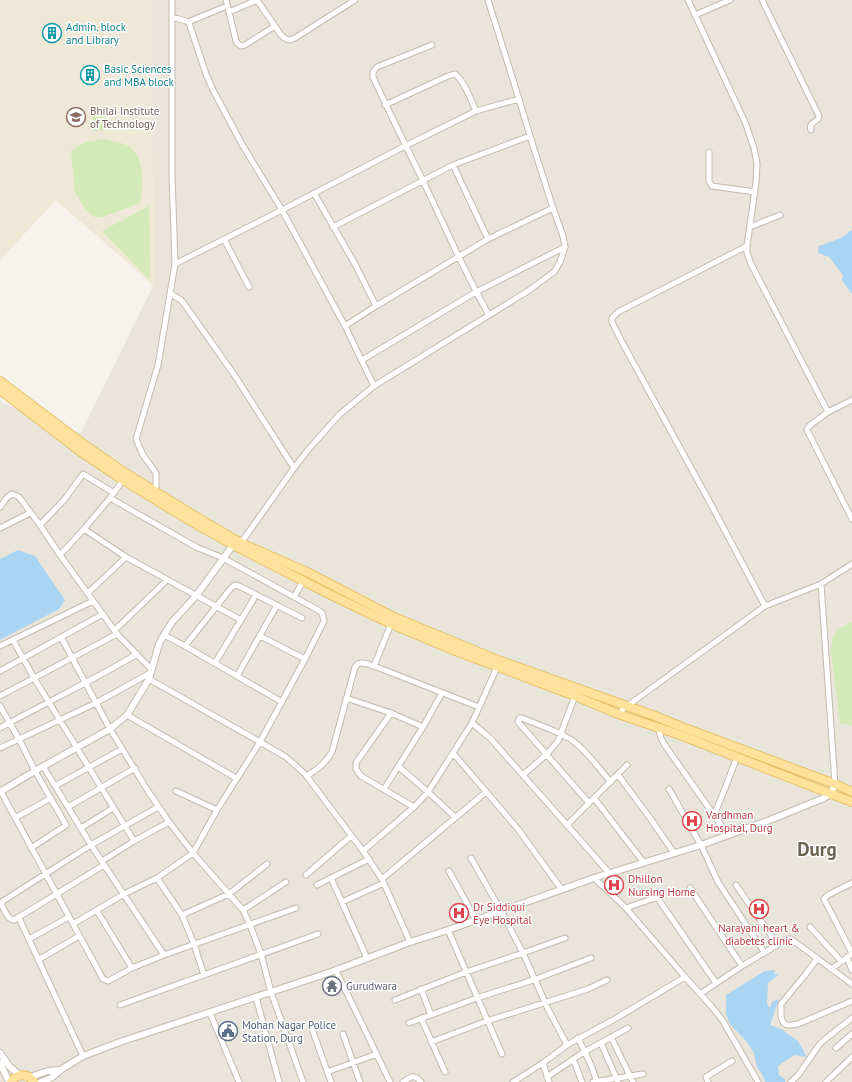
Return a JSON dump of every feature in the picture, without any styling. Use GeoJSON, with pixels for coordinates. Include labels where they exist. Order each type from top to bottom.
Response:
{"type":"FeatureCollection","features":[{"type":"Feature","properties":{"kind":"main road"},"geometry":{"type":"LineString","coordinates":[[0,381],[82,443],[124,472],[241,543],[308,572],[394,617],[498,660],[655,716],[835,784],[852,792]]}},
{"type":"Feature","properties":{"kind":"main road"},"geometry":{"type":"LineString","coordinates":[[0,390],[81,452],[123,480],[233,545],[298,590],[391,624],[452,650],[575,696],[618,714],[658,727],[737,757],[852,802]]}},
{"type":"Feature","properties":{"kind":"main road"},"geometry":{"type":"LineString","coordinates":[[10,1082],[19,1075],[23,1075],[32,1080]]}},
{"type":"Feature","properties":{"kind":"street"},"geometry":{"type":"LineString","coordinates":[[156,492],[155,470],[143,455],[136,439],[158,365],[175,264],[172,174],[172,0]]}},
{"type":"Feature","properties":{"kind":"street"},"geometry":{"type":"LineString","coordinates":[[226,0],[236,41],[241,46],[275,26]]}},
{"type":"Feature","properties":{"kind":"street"},"geometry":{"type":"LineString","coordinates":[[229,12],[257,0],[283,38],[286,40],[292,40],[355,0]]}},
{"type":"Feature","properties":{"kind":"street"},"geometry":{"type":"LineString","coordinates":[[296,908],[164,955],[105,981],[0,791],[110,729],[127,715],[150,674],[159,644],[172,622],[196,596],[233,545],[241,543],[294,468],[339,414],[374,386],[544,281],[554,272],[560,262],[565,247],[563,236],[488,0]]}},
{"type":"Feature","properties":{"kind":"street"},"geometry":{"type":"LineString","coordinates":[[688,0],[745,122],[754,148],[757,164],[747,253],[751,264],[828,412]]}},
{"type":"Feature","properties":{"kind":"street"},"geometry":{"type":"LineString","coordinates":[[695,15],[730,0]]}},
{"type":"Feature","properties":{"kind":"street"},"geometry":{"type":"LineString","coordinates":[[762,0],[818,116],[818,119],[810,125],[811,130]]}},
{"type":"Feature","properties":{"kind":"street"},"geometry":{"type":"LineString","coordinates":[[172,17],[188,22],[227,6]]}},
{"type":"Feature","properties":{"kind":"street"},"geometry":{"type":"LineString","coordinates":[[188,22],[206,74],[247,152],[282,210],[345,326],[374,386]]}},
{"type":"Feature","properties":{"kind":"street"},"geometry":{"type":"LineString","coordinates":[[432,45],[374,69],[372,72],[372,77],[423,180],[458,256],[489,315]]}},
{"type":"Feature","properties":{"kind":"street"},"geometry":{"type":"LineString","coordinates":[[385,105],[455,74],[463,83],[476,112]]}},
{"type":"Feature","properties":{"kind":"street"},"geometry":{"type":"LineString","coordinates":[[175,264],[405,146],[476,112],[519,99]]}},
{"type":"Feature","properties":{"kind":"street"},"geometry":{"type":"LineString","coordinates":[[333,227],[453,165],[530,136]]}},
{"type":"Feature","properties":{"kind":"street"},"geometry":{"type":"LineString","coordinates":[[709,152],[709,181],[712,186],[755,192]]}},
{"type":"Feature","properties":{"kind":"street"},"geometry":{"type":"LineString","coordinates":[[453,165],[488,239]]}},
{"type":"Feature","properties":{"kind":"street"},"geometry":{"type":"LineString","coordinates":[[314,193],[355,264],[376,306]]}},
{"type":"Feature","properties":{"kind":"street"},"geometry":{"type":"LineString","coordinates":[[345,326],[458,256],[488,239],[553,208]]}},
{"type":"Feature","properties":{"kind":"street"},"geometry":{"type":"LineString","coordinates":[[750,227],[780,216]]}},
{"type":"Feature","properties":{"kind":"street"},"geometry":{"type":"LineString","coordinates":[[224,239],[249,287]]}},
{"type":"Feature","properties":{"kind":"street"},"geometry":{"type":"LineString","coordinates":[[747,246],[618,312],[612,318],[612,322],[718,516],[765,606]]}},
{"type":"Feature","properties":{"kind":"street"},"geometry":{"type":"LineString","coordinates":[[362,360],[476,292],[565,247]]}},
{"type":"Feature","properties":{"kind":"street"},"geometry":{"type":"LineString","coordinates":[[170,294],[181,300],[185,305],[234,376],[294,468]]}},
{"type":"Feature","properties":{"kind":"street"},"geometry":{"type":"LineString","coordinates":[[852,400],[828,412],[809,426],[807,430],[852,519]]}},
{"type":"Feature","properties":{"kind":"street"},"geometry":{"type":"LineString","coordinates":[[40,525],[64,500],[83,474],[114,493]]}},
{"type":"Feature","properties":{"kind":"street"},"geometry":{"type":"LineString","coordinates":[[60,555],[84,529],[123,480]]}},
{"type":"Feature","properties":{"kind":"street"},"geometry":{"type":"LineString","coordinates":[[0,507],[5,498],[12,494],[18,498],[40,525],[116,632],[137,654],[150,674],[286,757],[300,768],[352,836],[383,881],[410,942]]}},
{"type":"Feature","properties":{"kind":"street"},"geometry":{"type":"LineString","coordinates":[[73,924],[124,894],[157,878],[193,853],[216,810],[260,742],[324,621],[322,613],[298,590],[196,547],[110,498]]}},
{"type":"Feature","properties":{"kind":"street"},"geometry":{"type":"LineString","coordinates":[[0,528],[30,512]]}},
{"type":"Feature","properties":{"kind":"street"},"geometry":{"type":"LineString","coordinates":[[84,529],[126,557],[240,620]]}},
{"type":"Feature","properties":{"kind":"street"},"geometry":{"type":"LineString","coordinates":[[88,593],[126,557]]}},
{"type":"Feature","properties":{"kind":"street"},"geometry":{"type":"LineString","coordinates":[[618,714],[765,606],[821,584],[852,564]]}},
{"type":"Feature","properties":{"kind":"street"},"geometry":{"type":"LineString","coordinates":[[0,696],[72,658],[116,632],[167,580]]}},
{"type":"Feature","properties":{"kind":"street"},"geometry":{"type":"LineString","coordinates":[[41,1082],[51,1078],[83,1056],[120,1042],[336,971],[410,942],[594,878],[701,845],[776,818],[831,794],[835,784],[821,584]]}},
{"type":"Feature","properties":{"kind":"street"},"geometry":{"type":"LineString","coordinates":[[185,646],[231,588],[235,586],[239,586],[302,618]]}},
{"type":"Feature","properties":{"kind":"street"},"geometry":{"type":"LineString","coordinates":[[215,663],[256,595]]}},
{"type":"Feature","properties":{"kind":"street"},"geometry":{"type":"LineString","coordinates":[[0,646],[93,600]]}},
{"type":"Feature","properties":{"kind":"street"},"geometry":{"type":"LineString","coordinates":[[237,676],[277,605]]}},
{"type":"Feature","properties":{"kind":"street"},"geometry":{"type":"LineString","coordinates":[[0,671],[103,614]]}},
{"type":"Feature","properties":{"kind":"street"},"geometry":{"type":"LineString","coordinates":[[374,666],[391,624]]}},
{"type":"Feature","properties":{"kind":"street"},"geometry":{"type":"LineString","coordinates":[[164,635],[282,702]]}},
{"type":"Feature","properties":{"kind":"street"},"geometry":{"type":"LineString","coordinates":[[260,636],[305,659]]}},
{"type":"Feature","properties":{"kind":"street"},"geometry":{"type":"LineString","coordinates":[[61,637],[110,729],[148,792],[193,853],[243,910],[261,954],[271,992],[303,1082]]}},
{"type":"Feature","properties":{"kind":"street"},"geometry":{"type":"LineString","coordinates":[[13,640],[48,702],[134,841]]}},
{"type":"Feature","properties":{"kind":"street"},"geometry":{"type":"LineString","coordinates":[[0,728],[106,673],[137,654]]}},
{"type":"Feature","properties":{"kind":"street"},"geometry":{"type":"LineString","coordinates":[[306,775],[323,764],[332,752],[356,665],[362,663],[374,666],[479,707]]}},
{"type":"Feature","properties":{"kind":"street"},"geometry":{"type":"LineString","coordinates":[[363,852],[428,792],[472,723],[497,667]]}},
{"type":"Feature","properties":{"kind":"street"},"geometry":{"type":"LineString","coordinates":[[0,748],[96,703],[150,674]]}},
{"type":"Feature","properties":{"kind":"street"},"geometry":{"type":"LineString","coordinates":[[384,789],[423,727],[442,693]]}},
{"type":"Feature","properties":{"kind":"street"},"geometry":{"type":"LineString","coordinates":[[523,775],[547,754],[558,741],[575,696]]}},
{"type":"Feature","properties":{"kind":"street"},"geometry":{"type":"LineString","coordinates":[[346,698],[391,713],[423,727]]}},
{"type":"Feature","properties":{"kind":"street"},"geometry":{"type":"LineString","coordinates":[[0,706],[19,739],[34,771],[66,825],[31,848]]}},
{"type":"Feature","properties":{"kind":"street"},"geometry":{"type":"LineString","coordinates":[[391,713],[356,763],[357,772],[361,776],[414,806]]}},
{"type":"Feature","properties":{"kind":"street"},"geometry":{"type":"LineString","coordinates":[[127,715],[236,778]]}},
{"type":"Feature","properties":{"kind":"street"},"geometry":{"type":"LineString","coordinates":[[589,803],[519,720],[522,718],[573,741],[582,749],[610,782]]}},
{"type":"Feature","properties":{"kind":"street"},"geometry":{"type":"LineString","coordinates":[[472,723],[490,738],[610,874]]}},
{"type":"Feature","properties":{"kind":"street"},"geometry":{"type":"LineString","coordinates":[[658,727],[664,744],[728,835]]}},
{"type":"Feature","properties":{"kind":"street"},"geometry":{"type":"LineString","coordinates":[[55,786],[122,748]]}},
{"type":"Feature","properties":{"kind":"street"},"geometry":{"type":"LineString","coordinates":[[453,753],[518,829],[562,890]]}},
{"type":"Feature","properties":{"kind":"street"},"geometry":{"type":"LineString","coordinates":[[714,815],[737,757]]}},
{"type":"Feature","properties":{"kind":"street"},"geometry":{"type":"LineString","coordinates":[[567,825],[627,765]]}},
{"type":"Feature","properties":{"kind":"street"},"geometry":{"type":"LineString","coordinates":[[43,766],[91,845],[164,955]]}},
{"type":"Feature","properties":{"kind":"street"},"geometry":{"type":"LineString","coordinates":[[399,766],[455,817]]}},
{"type":"Feature","properties":{"kind":"street"},"geometry":{"type":"LineString","coordinates":[[68,807],[134,768]]}},
{"type":"Feature","properties":{"kind":"street"},"geometry":{"type":"LineString","coordinates":[[618,774],[674,853]]}},
{"type":"Feature","properties":{"kind":"street"},"geometry":{"type":"LineString","coordinates":[[669,789],[701,845],[718,882],[764,952]]}},
{"type":"Feature","properties":{"kind":"street"},"geometry":{"type":"LineString","coordinates":[[176,791],[216,810]]}},
{"type":"Feature","properties":{"kind":"street"},"geometry":{"type":"LineString","coordinates":[[342,902],[383,881],[455,817],[486,792]]}},
{"type":"Feature","properties":{"kind":"street"},"geometry":{"type":"LineString","coordinates":[[15,818],[51,798]]}},
{"type":"Feature","properties":{"kind":"street"},"geometry":{"type":"LineString","coordinates":[[594,798],[644,863]]}},
{"type":"Feature","properties":{"kind":"street"},"geometry":{"type":"LineString","coordinates":[[158,807],[91,845],[2,903],[2,906],[9,918],[12,920],[19,918],[134,841],[169,822]]}},
{"type":"Feature","properties":{"kind":"street"},"geometry":{"type":"LineString","coordinates":[[81,828],[113,808]]}},
{"type":"Feature","properties":{"kind":"street"},"geometry":{"type":"LineString","coordinates":[[306,875],[352,836]]}},
{"type":"Feature","properties":{"kind":"street"},"geometry":{"type":"LineString","coordinates":[[471,858],[523,953],[536,979],[548,1009],[567,1045]]}},
{"type":"Feature","properties":{"kind":"street"},"geometry":{"type":"LineString","coordinates":[[317,885],[368,859]]}},
{"type":"Feature","properties":{"kind":"street"},"geometry":{"type":"LineString","coordinates":[[182,915],[228,894],[267,864]]}},
{"type":"Feature","properties":{"kind":"street"},"geometry":{"type":"LineString","coordinates":[[449,871],[476,920]]}},
{"type":"Feature","properties":{"kind":"street"},"geometry":{"type":"LineString","coordinates":[[157,878],[182,915],[194,944],[204,975]]}},
{"type":"Feature","properties":{"kind":"street"},"geometry":{"type":"LineString","coordinates":[[331,878],[367,958]]}},
{"type":"Feature","properties":{"kind":"street"},"geometry":{"type":"LineString","coordinates":[[594,878],[626,908],[712,1006],[723,1021],[758,1082]]}},
{"type":"Feature","properties":{"kind":"street"},"geometry":{"type":"LineString","coordinates":[[243,910],[286,882]]}},
{"type":"Feature","properties":{"kind":"street"},"geometry":{"type":"LineString","coordinates":[[852,883],[828,895],[824,899],[850,955],[852,970]]}},
{"type":"Feature","properties":{"kind":"street"},"geometry":{"type":"LineString","coordinates":[[736,885],[777,944]]}},
{"type":"Feature","properties":{"kind":"street"},"geometry":{"type":"LineString","coordinates":[[690,888],[742,966]]}},
{"type":"Feature","properties":{"kind":"street"},"geometry":{"type":"LineString","coordinates":[[626,908],[652,898],[657,898],[716,984]]}},
{"type":"Feature","properties":{"kind":"street"},"geometry":{"type":"LineString","coordinates":[[97,911],[132,968]]}},
{"type":"Feature","properties":{"kind":"street"},"geometry":{"type":"LineString","coordinates":[[29,939],[69,917]]}},
{"type":"Feature","properties":{"kind":"street"},"geometry":{"type":"LineString","coordinates":[[19,918],[83,1056]]}},
{"type":"Feature","properties":{"kind":"street"},"geometry":{"type":"LineString","coordinates":[[810,927],[841,961]]}},
{"type":"Feature","properties":{"kind":"street"},"geometry":{"type":"LineString","coordinates":[[448,930],[502,1054]]}},
{"type":"Feature","properties":{"kind":"street"},"geometry":{"type":"LineString","coordinates":[[120,1005],[318,934]]}},
{"type":"Feature","properties":{"kind":"street"},"geometry":{"type":"LineString","coordinates":[[38,960],[80,936]]}},
{"type":"Feature","properties":{"kind":"street"},"geometry":{"type":"LineString","coordinates":[[395,1000],[466,972],[565,938]]}},
{"type":"Feature","properties":{"kind":"street"},"geometry":{"type":"LineString","coordinates":[[700,994],[764,952],[787,939],[790,939],[852,984]]}},
{"type":"Feature","properties":{"kind":"street"},"geometry":{"type":"LineString","coordinates":[[830,969],[850,955]]}},
{"type":"Feature","properties":{"kind":"street"},"geometry":{"type":"LineString","coordinates":[[409,1022],[536,979],[591,958]]}},
{"type":"Feature","properties":{"kind":"street"},"geometry":{"type":"LineString","coordinates":[[817,959],[805,976],[781,1004],[780,1007],[783,1023],[789,1026],[798,1024],[852,1001]]}},
{"type":"Feature","properties":{"kind":"street"},"geometry":{"type":"LineString","coordinates":[[336,971],[390,1082]]}},
{"type":"Feature","properties":{"kind":"street"},"geometry":{"type":"LineString","coordinates":[[513,1082],[578,1038],[620,1016],[685,977]]}},
{"type":"Feature","properties":{"kind":"street"},"geometry":{"type":"LineString","coordinates":[[431,1042],[487,1021],[588,989],[606,980]]}},
{"type":"Feature","properties":{"kind":"street"},"geometry":{"type":"LineString","coordinates":[[421,989],[431,1015]]}},
{"type":"Feature","properties":{"kind":"street"},"geometry":{"type":"LineString","coordinates":[[256,997],[279,1082]]}},
{"type":"Feature","properties":{"kind":"street"},"geometry":{"type":"LineString","coordinates":[[210,1013],[239,1082]]}},
{"type":"Feature","properties":{"kind":"street"},"geometry":{"type":"LineString","coordinates":[[421,1018],[445,1072]]}},
{"type":"Feature","properties":{"kind":"street"},"geometry":{"type":"LineString","coordinates":[[791,1082],[799,1074],[819,1045],[852,1018]]}},
{"type":"Feature","properties":{"kind":"street"},"geometry":{"type":"LineString","coordinates":[[312,1026],[331,1082]]}},
{"type":"Feature","properties":{"kind":"street"},"geometry":{"type":"LineString","coordinates":[[543,1063],[548,1079],[584,1052],[628,1028]]}},
{"type":"Feature","properties":{"kind":"street"},"geometry":{"type":"LineString","coordinates":[[344,1034],[360,1082]]}},
{"type":"Feature","properties":{"kind":"street"},"geometry":{"type":"LineString","coordinates":[[836,1048],[852,1034]]}},
{"type":"Feature","properties":{"kind":"street"},"geometry":{"type":"LineString","coordinates":[[578,1038],[591,1065],[595,1082],[618,1080],[643,1074]]}},
{"type":"Feature","properties":{"kind":"street"},"geometry":{"type":"LineString","coordinates":[[612,1038],[633,1082]]}},
{"type":"Feature","properties":{"kind":"street"},"geometry":{"type":"LineString","coordinates":[[601,1043],[618,1080]]}},
{"type":"Feature","properties":{"kind":"street"},"geometry":{"type":"LineString","coordinates":[[0,1053],[9,1066],[19,1075]]}},
{"type":"Feature","properties":{"kind":"street"},"geometry":{"type":"LineString","coordinates":[[327,1072],[377,1054]]}},
{"type":"Feature","properties":{"kind":"street"},"geometry":{"type":"LineString","coordinates":[[826,1082],[852,1057]]}},
{"type":"Feature","properties":{"kind":"street"},"geometry":{"type":"LineString","coordinates":[[574,1059],[582,1082]]}},
{"type":"Feature","properties":{"kind":"street"},"geometry":{"type":"LineString","coordinates":[[708,1082],[706,1077],[732,1061]]}},
{"type":"Feature","properties":{"kind":"street"},"geometry":{"type":"LineString","coordinates":[[0,1063],[10,1082]]}},
{"type":"Feature","properties":{"kind":"street"},"geometry":{"type":"LineString","coordinates":[[32,1080],[48,1071],[62,1069]]}},
{"type":"Feature","properties":{"kind":"street"},"geometry":{"type":"LineString","coordinates":[[402,1082],[413,1076],[416,1076],[421,1082]]}},
{"type":"Feature","properties":{"kind":"shaded area","name":"Bhilai Institute of Technology"},"geometry":{"type":"Polygon","coordinates":[[[0,0],[152,0],[154,286],[56,200],[0,260],[0,0]]]}},
{"type":"Feature","properties":{"kind":"shaded area"},"geometry":{"type":"Polygon","coordinates":[[[151,0],[852,0],[852,1082],[0,1082],[0,402],[81,433],[153,286],[151,0]]]}},
{"type":"Feature","properties":{"kind":"green space"},"geometry":{"type":"Polygon","coordinates":[[[105,106],[106,130],[93,131],[91,107],[105,106]]]}},
{"type":"Feature","properties":{"kind":"green space"},"geometry":{"type":"Polygon","coordinates":[[[103,139],[124,144],[135,152],[141,165],[141,196],[140,203],[103,217],[94,217],[85,209],[75,192],[71,151],[86,142],[103,139]]]}},
{"type":"Feature","properties":{"kind":"green space"},"geometry":{"type":"Polygon","coordinates":[[[149,206],[150,276],[148,278],[102,231],[149,206]]]}},
{"type":"Feature","properties":{"kind":"green space"},"geometry":{"type":"Polygon","coordinates":[[[852,622],[852,725],[840,723],[831,652],[832,639],[837,630],[852,622]]]}},
{"type":"Feature","properties":{"kind":"water"},"geometry":{"type":"Polygon","coordinates":[[[852,230],[852,294],[842,280],[843,275],[829,257],[818,253],[819,246],[841,238],[852,230]]]}},
{"type":"Feature","properties":{"kind":"water"},"geometry":{"type":"Polygon","coordinates":[[[18,550],[35,556],[65,600],[59,609],[0,640],[0,559],[18,550]]]}},
{"type":"Feature","properties":{"kind":"water"},"geometry":{"type":"Polygon","coordinates":[[[774,970],[774,974],[778,975],[768,983],[767,1004],[770,1008],[772,1002],[779,999],[770,1025],[781,1029],[798,1041],[807,1057],[794,1055],[778,1066],[779,1075],[785,1079],[785,1082],[765,1082],[757,1067],[754,1053],[747,1042],[729,1023],[726,1013],[726,995],[765,971],[774,970]]]}},
{"type":"Feature","properties":{"kind":"place","name":"Admin. block and Library"},"geometry":{"type":"Point","coordinates":[52,33]}},
{"type":"Feature","properties":{"kind":"place","name":"Basic Sciences and MBA block"},"geometry":{"type":"Point","coordinates":[90,75]}},
{"type":"Feature","properties":{"kind":"place","name":"Bhilai Institute of Technology"},"geometry":{"type":"Point","coordinates":[76,117]}},
{"type":"Feature","properties":{"kind":"place","name":"Vardhman Hospital, Durg"},"geometry":{"type":"Point","coordinates":[692,821]}},
{"type":"Feature","properties":{"kind":"place","name":"Dhillon Nursing Home"},"geometry":{"type":"Point","coordinates":[614,885]}},
{"type":"Feature","properties":{"kind":"place","name":"Narayani heart & diabetes clinic"},"geometry":{"type":"Point","coordinates":[759,909]}},
{"type":"Feature","properties":{"kind":"place","name":"Dr Siddiqui Eye Hospital"},"geometry":{"type":"Point","coordinates":[459,913]}},
{"type":"Feature","properties":{"kind":"place","name":"Gurudwara"},"geometry":{"type":"Point","coordinates":[332,986]}},
{"type":"Feature","properties":{"kind":"place","name":"Mohan Nagar Police Station, Durg"},"geometry":{"type":"Point","coordinates":[228,1031]}},
{"type":"Feature","properties":{"kind":"district","name":"Durg"},"geometry":{"type":"Point","coordinates":[817,849]}}]}
